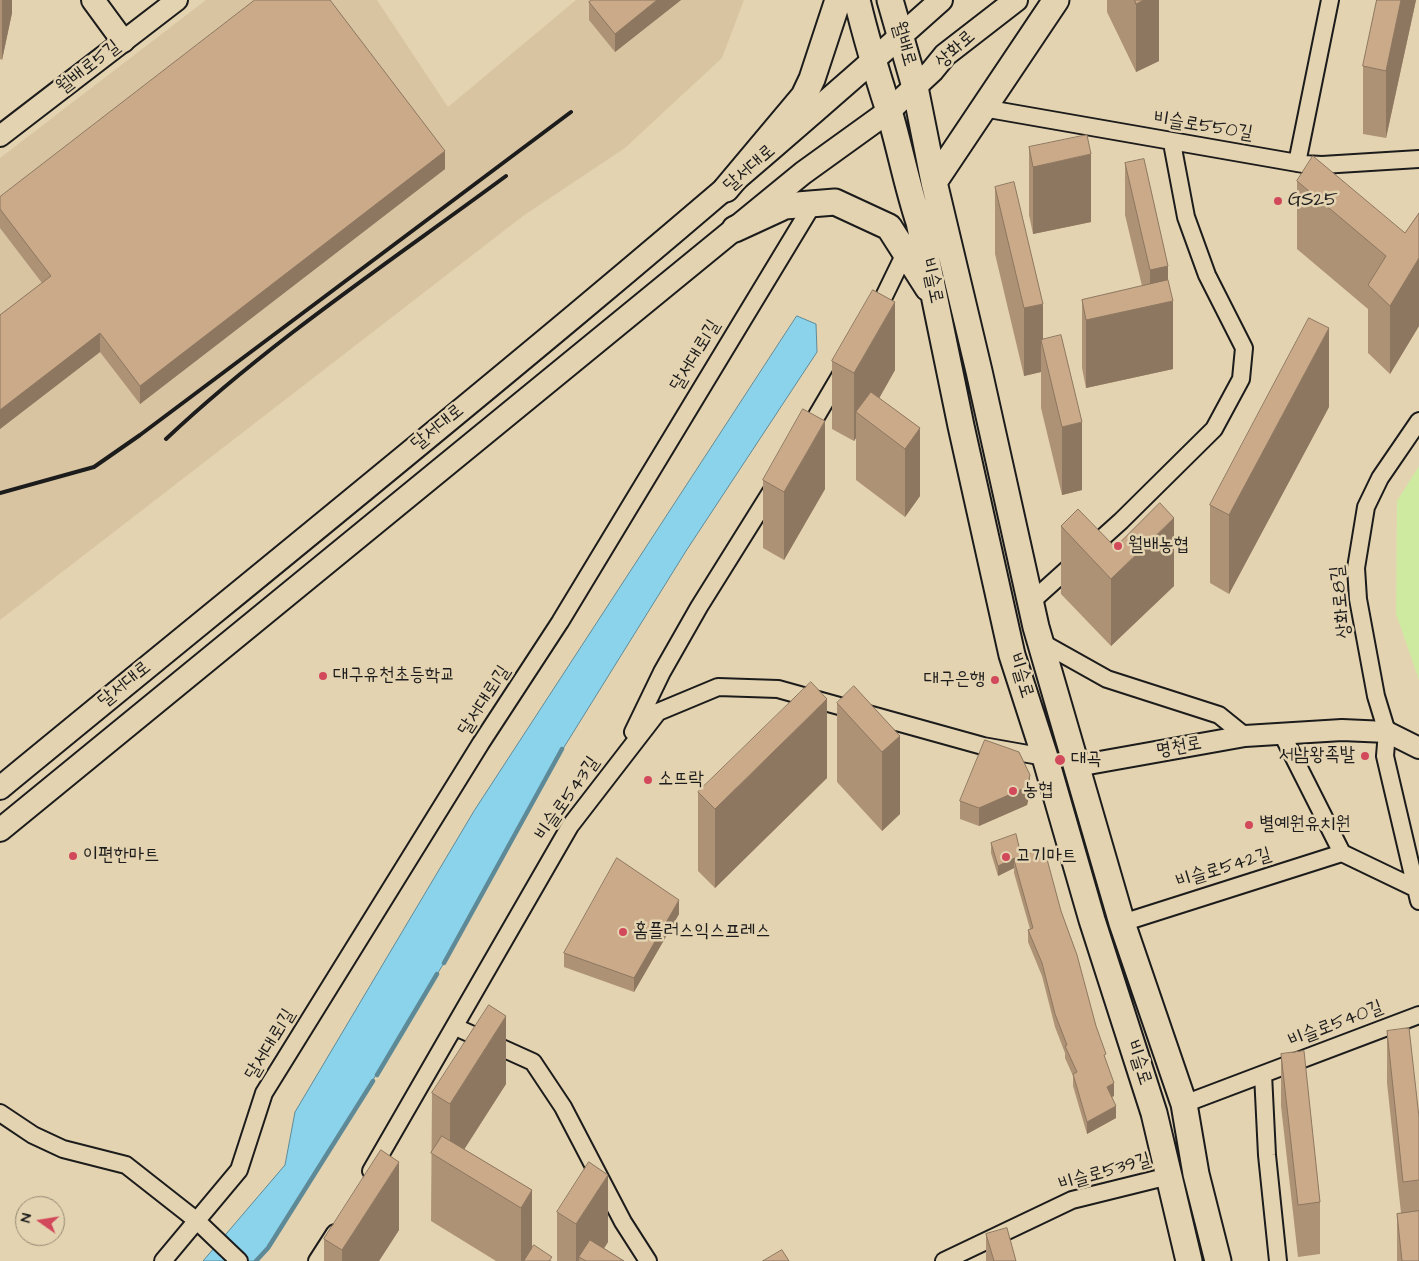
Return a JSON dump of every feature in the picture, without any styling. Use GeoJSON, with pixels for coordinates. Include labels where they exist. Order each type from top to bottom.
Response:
{"type":"FeatureCollection","features":[{"type":"Feature","properties":{"kind":"main road"},"geometry":{"type":"LineString","coordinates":[[93,0],[123,41]]}},
{"type":"Feature","properties":{"kind":"main road"},"geometry":{"type":"LineString","coordinates":[[726,189],[804,96],[812,79],[838,0]]}},
{"type":"Feature","properties":{"kind":"main road","name":"월배로"},"geometry":{"type":"LineString","coordinates":[[857,0],[876,73]]}},
{"type":"Feature","properties":{"kind":"main road","name":"월배로"},"geometry":{"type":"LineString","coordinates":[[890,0],[915,87]]}},
{"type":"Feature","properties":{"kind":"main road"},"geometry":{"type":"LineString","coordinates":[[876,73],[901,37],[941,0]]}},
{"type":"Feature","properties":{"kind":"main road","name":"상화로"},"geometry":{"type":"LineString","coordinates":[[827,155],[889,111],[945,55],[1016,0]]}},
{"type":"Feature","properties":{"kind":"main road"},"geometry":{"type":"LineString","coordinates":[[934,182],[1056,0]]}},
{"type":"Feature","properties":{"kind":"main road","name":"달서대로"},"geometry":{"type":"LineString","coordinates":[[0,788],[726,189],[876,73]]}},
{"type":"Feature","properties":{"kind":"main road","name":"비슬로"},"geometry":{"type":"LineString","coordinates":[[876,73],[889,111],[909,193],[919,222],[961,426],[1012,655],[1045,757],[1092,920],[1154,1114],[1189,1261]]}},
{"type":"Feature","properties":{"kind":"main road","name":"비슬로"},"geometry":{"type":"LineString","coordinates":[[915,87],[934,182],[1040,642],[1122,922],[1184,1104],[1196,1174],[1218,1261]]}},
{"type":"Feature","properties":{"kind":"main road","name":"달서대로"},"geometry":{"type":"LineString","coordinates":[[0,830],[827,155]]}},
{"type":"Feature","properties":{"kind":"main road"},"geometry":{"type":"LineString","coordinates":[[735,229],[785,206],[835,202],[889,227],[905,256],[935,298]]}},
{"type":"Feature","properties":{"kind":"street","name":"월배로5길"},"geometry":{"type":"LineString","coordinates":[[0,136],[177,0]]}},
{"type":"Feature","properties":{"kind":"street"},"geometry":{"type":"LineString","coordinates":[[1297,163],[1330,0]]}},
{"type":"Feature","properties":{"kind":"street","name":"비슬로550길"},"geometry":{"type":"LineString","coordinates":[[983,108],[1172,143],[1297,163],[1322,165],[1419,159]]}},
{"type":"Feature","properties":{"kind":"street"},"geometry":{"type":"LineString","coordinates":[[1031,602],[1121,521],[1214,429],[1241,379],[1244,348],[1207,275],[1186,217],[1172,143]]}},
{"type":"Feature","properties":{"kind":"street"},"geometry":{"type":"LineString","coordinates":[[868,327],[905,256],[909,244],[909,193]]}},
{"type":"Feature","properties":{"kind":"street","name":"달서대로1길"},"geometry":{"type":"LineString","coordinates":[[163,1261],[202,1225],[239,1170],[264,1093],[476,752],[560,622],[813,204]]}},
{"type":"Feature","properties":{"kind":"street"},"geometry":{"type":"LineString","coordinates":[[797,451],[850,358]]}},
{"type":"Feature","properties":{"kind":"street","name":"상화로8길"},"geometry":{"type":"LineString","coordinates":[[1387,732],[1376,696],[1358,599],[1356,568],[1366,508],[1380,478],[1419,421]]}},
{"type":"Feature","properties":{"kind":"street"},"geometry":{"type":"LineString","coordinates":[[615,768],[666,664],[782,476]]}},
{"type":"Feature","properties":{"kind":"street"},"geometry":{"type":"LineString","coordinates":[[1040,642],[1107,679],[1219,715],[1245,736]]}},
{"type":"Feature","properties":{"kind":"street","name":"비슬로543길"},"geometry":{"type":"LineString","coordinates":[[361,1188],[570,826],[658,712],[718,688],[778,689],[983,746],[1045,757]]}},
{"type":"Feature","properties":{"kind":"street","name":"명천로"},"geometry":{"type":"LineString","coordinates":[[1077,766],[1245,736],[1342,730],[1387,732],[1419,748]]}},
{"type":"Feature","properties":{"kind":"street"},"geometry":{"type":"LineString","coordinates":[[1387,732],[1385,756],[1418,894]]}},
{"type":"Feature","properties":{"kind":"street"},"geometry":{"type":"LineString","coordinates":[[1282,734],[1342,853],[1418,894]]}},
{"type":"Feature","properties":{"kind":"street","name":"비슬로542길"},"geometry":{"type":"LineString","coordinates":[[1122,922],[1342,853]]}},
{"type":"Feature","properties":{"kind":"street","name":"비슬로540길"},"geometry":{"type":"LineString","coordinates":[[1184,1104],[1419,1015]]}},
{"type":"Feature","properties":{"kind":"street"},"geometry":{"type":"LineString","coordinates":[[462,1030],[533,1062],[563,1107],[623,1222],[648,1261]]}},
{"type":"Feature","properties":{"kind":"street"},"geometry":{"type":"LineString","coordinates":[[1263,1074],[1267,1155],[1278,1261]]}},
{"type":"Feature","properties":{"kind":"street"},"geometry":{"type":"LineString","coordinates":[[0,1112],[33,1135],[63,1149],[126,1164],[202,1225],[239,1261]]}},
{"type":"Feature","properties":{"kind":"street","name":"비슬로539길"},"geometry":{"type":"LineString","coordinates":[[944,1261],[1072,1200],[1169,1176]]}},
{"type":"Feature","properties":{"kind":"street"},"geometry":{"type":"LineString","coordinates":[[317,1261],[341,1223]]}},
{"type":"Feature","properties":{"kind":"shaded area"},"geometry":{"type":"Polygon","coordinates":[[[206,0],[377,0],[448,107],[576,0],[744,0],[722,58],[625,148],[523,216],[0,620],[0,158],[206,0]]]}},
{"type":"Feature","properties":{"kind":"green space"},"geometry":{"type":"Polygon","coordinates":[[[1419,466],[1419,680],[1396,614],[1397,501],[1419,466]]]}},
{"type":"Feature","properties":{"kind":"water"},"geometry":{"type":"Polygon","coordinates":[[[797,316],[816,324],[817,352],[686,551],[561,752],[453,948],[268,1248],[256,1261],[203,1261],[285,1165],[295,1112],[474,811],[797,316]]]}},
{"type":"Feature","properties":{"kind":"building"},"geometry":{"type":"Polygon","coordinates":[[[255,0],[330,0],[445,151],[140,386],[100,333],[0,410],[0,315],[51,276],[0,209],[0,197],[255,0]]]}},
{"type":"Feature","properties":{"kind":"building"},"geometry":{"type":"Polygon","coordinates":[[[592,0],[657,0],[615,34],[589,2],[592,0]]]}},
{"type":"Feature","properties":{"kind":"building"},"geometry":{"type":"Polygon","coordinates":[[[1135,0],[1144,0],[1136,4],[1135,0]]]}},
{"type":"Feature","properties":{"kind":"building"},"geometry":{"type":"Polygon","coordinates":[[[1377,0],[1401,0],[1386,71],[1363,66],[1377,0]]]}},
{"type":"Feature","properties":{"kind":"building"},"geometry":{"type":"Polygon","coordinates":[[[1087,135],[1091,154],[1033,167],[1029,147],[1087,135]]]}},
{"type":"Feature","properties":{"kind":"building"},"geometry":{"type":"Polygon","coordinates":[[[1313,156],[1405,233],[1419,213],[1419,258],[1390,306],[1368,285],[1386,256],[1297,181],[1313,156]]]}},
{"type":"Feature","properties":{"kind":"building"},"geometry":{"type":"Polygon","coordinates":[[[1144,159],[1168,266],[1150,270],[1125,163],[1144,159]]]}},
{"type":"Feature","properties":{"kind":"building"},"geometry":{"type":"Polygon","coordinates":[[[1014,182],[1043,304],[1024,308],[995,187],[1014,182]]]}},
{"type":"Feature","properties":{"kind":"building"},"geometry":{"type":"Polygon","coordinates":[[[1168,280],[1173,301],[1086,320],[1082,300],[1168,280]]]}},
{"type":"Feature","properties":{"kind":"building"},"geometry":{"type":"Polygon","coordinates":[[[873,290],[895,302],[854,373],[832,361],[873,290]]]}},
{"type":"Feature","properties":{"kind":"building"},"geometry":{"type":"Polygon","coordinates":[[[1309,318],[1329,328],[1229,515],[1210,505],[1309,318]]]}},
{"type":"Feature","properties":{"kind":"building"},"geometry":{"type":"Polygon","coordinates":[[[1061,335],[1082,422],[1062,427],[1041,340],[1061,335]]]}},
{"type":"Feature","properties":{"kind":"building"},"geometry":{"type":"Polygon","coordinates":[[[871,392],[920,428],[905,449],[856,412],[871,392]]]}},
{"type":"Feature","properties":{"kind":"building"},"geometry":{"type":"Polygon","coordinates":[[[803,409],[825,421],[784,492],[763,480],[803,409]]]}},
{"type":"Feature","properties":{"kind":"building"},"geometry":{"type":"Polygon","coordinates":[[[1160,503],[1174,518],[1111,579],[1061,526],[1078,509],[1115,547],[1160,503]]]}},
{"type":"Feature","properties":{"kind":"building"},"geometry":{"type":"Polygon","coordinates":[[[811,682],[827,699],[715,809],[698,792],[811,682]]]}},
{"type":"Feature","properties":{"kind":"building"},"geometry":{"type":"Polygon","coordinates":[[[854,686],[900,736],[882,752],[837,703],[854,686]]]}},
{"type":"Feature","properties":{"kind":"building"},"geometry":{"type":"Polygon","coordinates":[[[985,740],[1019,752],[1030,775],[1027,787],[979,808],[960,801],[985,740]]]}},
{"type":"Feature","properties":{"kind":"building"},"geometry":{"type":"Polygon","coordinates":[[[1016,834],[1021,855],[998,866],[991,843],[1016,834]]]}},
{"type":"Feature","properties":{"kind":"building"},"geometry":{"type":"Polygon","coordinates":[[[1044,848],[1061,911],[1077,955],[1096,1026],[1106,1054],[1104,1055],[1114,1083],[1107,1087],[1116,1106],[1087,1122],[1073,1074],[1077,1072],[1065,1046],[1067,1045],[1055,1014],[1042,963],[1028,930],[1033,928],[1014,860],[1044,848]]]}},
{"type":"Feature","properties":{"kind":"building"},"geometry":{"type":"Polygon","coordinates":[[[617,858],[679,900],[634,978],[564,953],[617,858]]]}},
{"type":"Feature","properties":{"kind":"building"},"geometry":{"type":"Polygon","coordinates":[[[489,1005],[506,1016],[450,1104],[432,1093],[489,1005]]]}},
{"type":"Feature","properties":{"kind":"building"},"geometry":{"type":"Polygon","coordinates":[[[1409,1028],[1419,1117],[1419,1180],[1403,1182],[1387,1031],[1409,1028]]]}},
{"type":"Feature","properties":{"kind":"building"},"geometry":{"type":"Polygon","coordinates":[[[1304,1051],[1320,1202],[1298,1205],[1281,1054],[1304,1051]]]}},
{"type":"Feature","properties":{"kind":"building"},"geometry":{"type":"Polygon","coordinates":[[[442,1136],[532,1190],[521,1208],[431,1153],[442,1136]]]}},
{"type":"Feature","properties":{"kind":"building"},"geometry":{"type":"Polygon","coordinates":[[[381,1150],[399,1162],[342,1250],[324,1239],[381,1150]]]}},
{"type":"Feature","properties":{"kind":"building"},"geometry":{"type":"Polygon","coordinates":[[[589,1162],[608,1175],[576,1224],[557,1212],[589,1162]]]}},
{"type":"Feature","properties":{"kind":"building"},"geometry":{"type":"Polygon","coordinates":[[[1419,1211],[1419,1261],[1402,1261],[1397,1214],[1419,1211]]]}},
{"type":"Feature","properties":{"kind":"building"},"geometry":{"type":"Polygon","coordinates":[[[1007,1228],[1016,1261],[994,1261],[986,1234],[1007,1228]]]}},
{"type":"Feature","properties":{"kind":"building"},"geometry":{"type":"Polygon","coordinates":[[[590,1240],[624,1261],[586,1261],[579,1257],[590,1240]]]}},
{"type":"Feature","properties":{"kind":"building"},"geometry":{"type":"Polygon","coordinates":[[[534,1245],[552,1257],[549,1261],[524,1261],[534,1245]]]}},
{"type":"Feature","properties":{"kind":"building"},"geometry":{"type":"Polygon","coordinates":[[[782,1250],[789,1261],[763,1261],[782,1250]]]}},
{"type":"Feature","properties":{"kind":"waterway"},"geometry":{"type":"LineString","coordinates":[[444,963],[562,749]]}},
{"type":"Feature","properties":{"kind":"waterway"},"geometry":{"type":"LineString","coordinates":[[377,1075],[437,974]]}},
{"type":"Feature","properties":{"kind":"waterway"},"geometry":{"type":"LineString","coordinates":[[256,1261],[268,1248],[373,1081]]}},
{"type":"Feature","properties":{"kind":"railway"},"geometry":{"type":"LineString","coordinates":[[0,493],[94,467],[140,435],[571,112]]}},
{"type":"Feature","properties":{"kind":"railway"},"geometry":{"type":"LineString","coordinates":[[166,439],[206,403],[289,335],[506,176]]}},
{"type":"Feature","properties":{"kind":"place","name":"GS25"},"geometry":{"type":"Point","coordinates":[1278,201]}},
{"type":"Feature","properties":{"kind":"place","name":"월배농협"},"geometry":{"type":"Point","coordinates":[1118,546]}},
{"type":"Feature","properties":{"kind":"place","name":"대구유천초등학교"},"geometry":{"type":"Point","coordinates":[323,676]}},
{"type":"Feature","properties":{"kind":"place","name":"대구은행"},"geometry":{"type":"Point","coordinates":[995,680]}},
{"type":"Feature","properties":{"kind":"place","name":"서남왕족발"},"geometry":{"type":"Point","coordinates":[1365,756]}},
{"type":"Feature","properties":{"kind":"place","name":"대곡"},"geometry":{"type":"Point","coordinates":[1060,760]}},
{"type":"Feature","properties":{"kind":"place","name":"소뜨락"},"geometry":{"type":"Point","coordinates":[648,780]}},
{"type":"Feature","properties":{"kind":"place","name":"농협"},"geometry":{"type":"Point","coordinates":[1013,791]}},
{"type":"Feature","properties":{"kind":"place","name":"별예원유치원"},"geometry":{"type":"Point","coordinates":[1249,825]}},
{"type":"Feature","properties":{"kind":"place","name":"이편한마트"},"geometry":{"type":"Point","coordinates":[73,856]}},
{"type":"Feature","properties":{"kind":"place","name":"고기마트"},"geometry":{"type":"Point","coordinates":[1006,857]}},
{"type":"Feature","properties":{"kind":"place","name":"홈플러스익스프레스"},"geometry":{"type":"Point","coordinates":[623,932]}}]}
